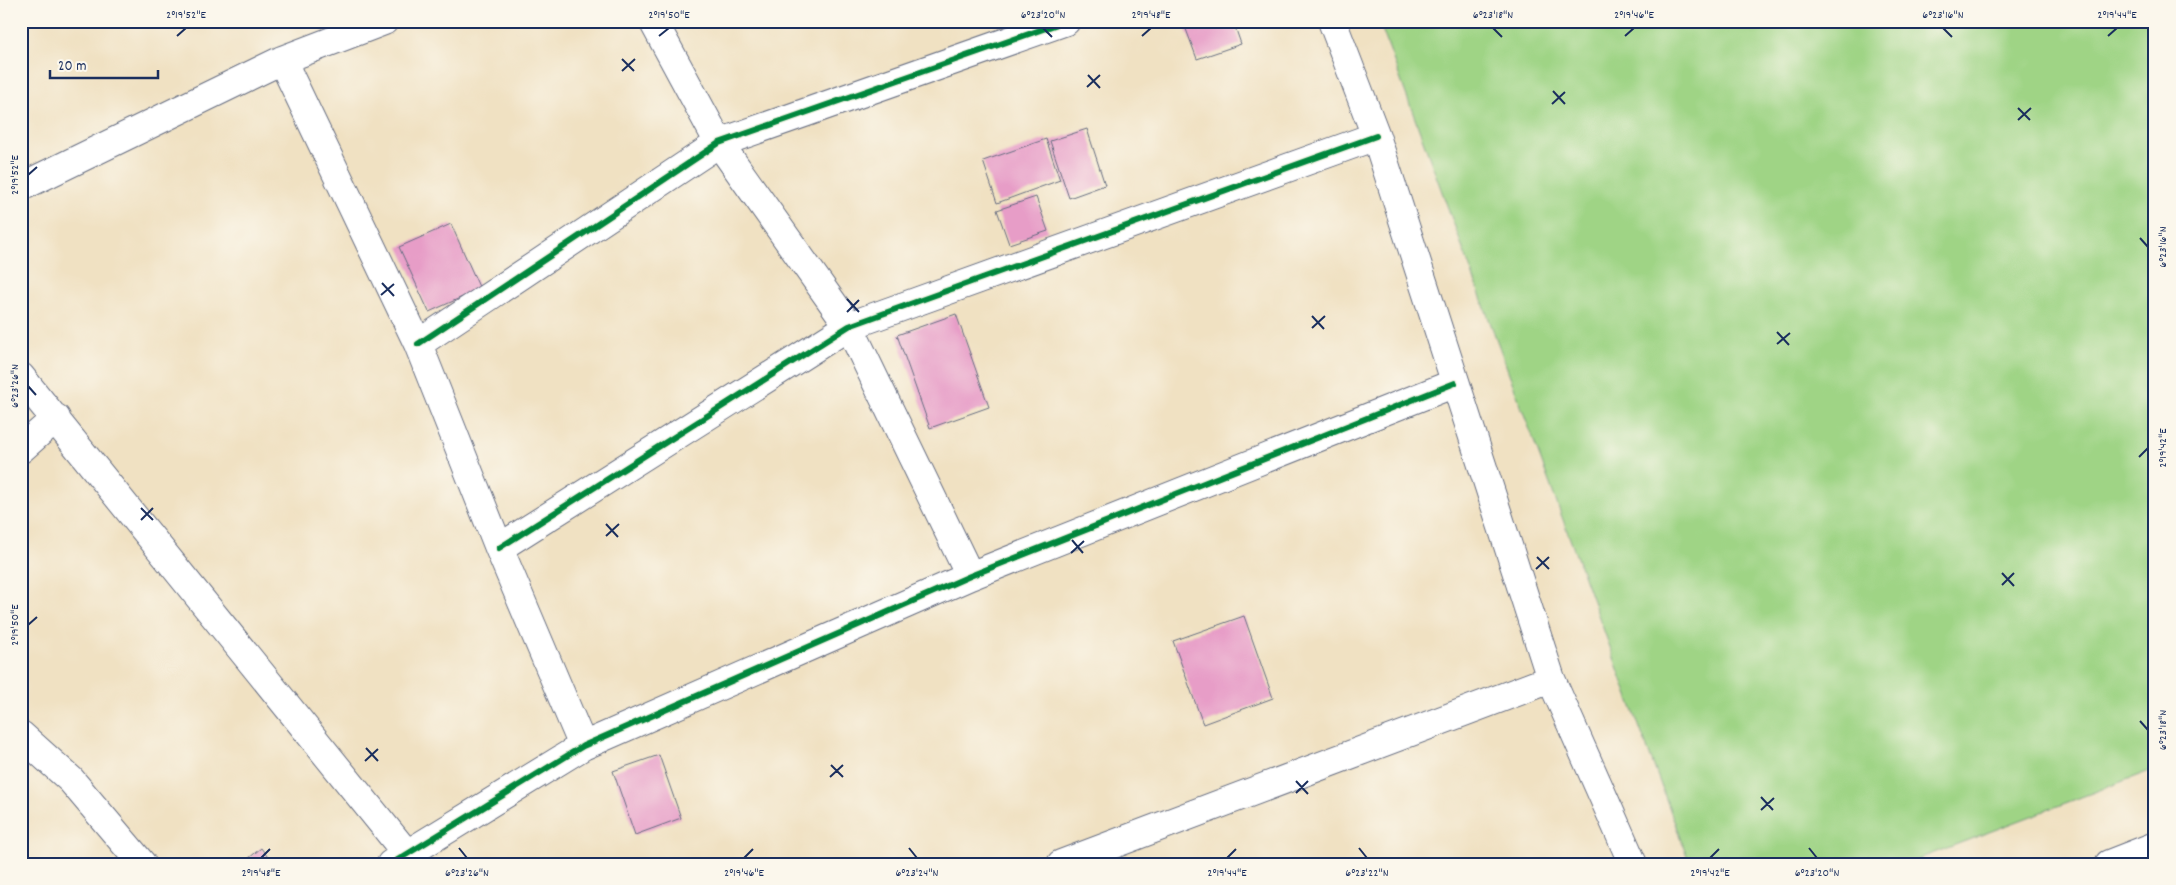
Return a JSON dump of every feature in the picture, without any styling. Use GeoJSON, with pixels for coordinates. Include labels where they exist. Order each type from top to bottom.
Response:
{"type":"FeatureCollection","features":[{"type":"Feature","properties":{"kind":"street"},"geometry":{"type":"LineString","coordinates":[[21,187],[282,60],[384,21]]}},
{"type":"Feature","properties":{"kind":"street"},"geometry":{"type":"LineString","coordinates":[[653,21],[719,143],[849,326],[970,576]]}},
{"type":"Feature","properties":{"kind":"street"},"geometry":{"type":"LineString","coordinates":[[418,344],[719,143],[1066,21]]}},
{"type":"Feature","properties":{"kind":"street"},"geometry":{"type":"LineString","coordinates":[[1332,21],[1376,136],[1551,678],[1633,864]]}},
{"type":"Feature","properties":{"kind":"street"},"geometry":{"type":"LineString","coordinates":[[282,60],[418,344],[499,548],[583,746]]}},
{"type":"Feature","properties":{"kind":"street"},"geometry":{"type":"LineString","coordinates":[[499,548],[849,326],[1376,136]]}},
{"type":"Feature","properties":{"kind":"street"},"geometry":{"type":"LineString","coordinates":[[21,377],[56,418],[404,861],[583,746],[970,576],[1455,382]]}},
{"type":"Feature","properties":{"kind":"street"},"geometry":{"type":"LineString","coordinates":[[21,449],[56,418]]}},
{"type":"Feature","properties":{"kind":"street"},"geometry":{"type":"LineString","coordinates":[[1061,864],[1551,678]]}},
{"type":"Feature","properties":{"kind":"street"},"geometry":{"type":"LineString","coordinates":[[21,735],[71,780],[142,864]]}},
{"type":"Feature","properties":{"kind":"street"},"geometry":{"type":"LineString","coordinates":[[2109,864],[2155,846]]}},
{"type":"Feature","properties":{"kind":"green space"},"geometry":{"type":"Polygon","coordinates":[[[1379,21],[2155,21],[2155,769],[1905,864],[1690,864],[1379,21]]]}},
{"type":"Feature","properties":{"kind":"building"},"geometry":{"type":"Polygon","coordinates":[[[1183,21],[1233,21],[1241,44],[1197,59],[1183,21]]]}},
{"type":"Feature","properties":{"kind":"building"},"geometry":{"type":"Polygon","coordinates":[[[1087,129],[1105,185],[1069,198],[1050,141],[1087,129]]]}},
{"type":"Feature","properties":{"kind":"building"},"geometry":{"type":"Polygon","coordinates":[[[1046,139],[1060,180],[997,203],[983,161],[1046,139]]]}},
{"type":"Feature","properties":{"kind":"building"},"geometry":{"type":"Polygon","coordinates":[[[1036,197],[1048,231],[1009,244],[997,210],[1036,197]]]}},
{"type":"Feature","properties":{"kind":"building"},"geometry":{"type":"Polygon","coordinates":[[[451,224],[480,289],[429,312],[399,247],[451,224]]]}},
{"type":"Feature","properties":{"kind":"building"},"geometry":{"type":"Polygon","coordinates":[[[956,314],[989,407],[930,428],[897,335],[956,314]]]}},
{"type":"Feature","properties":{"kind":"building"},"geometry":{"type":"Polygon","coordinates":[[[1244,616],[1273,698],[1203,724],[1173,641],[1244,616]]]}},
{"type":"Feature","properties":{"kind":"building"},"geometry":{"type":"Polygon","coordinates":[[[659,755],[681,818],[635,835],[613,771],[659,755]]]}},
{"type":"Feature","properties":{"kind":"building"},"geometry":{"type":"Polygon","coordinates":[[[261,848],[273,864],[242,864],[261,848]]]}},
{"type":"Feature","properties":{"kind":"cycle path"},"geometry":{"type":"LineString","coordinates":[[418,344],[719,143],[1066,21]]}},
{"type":"Feature","properties":{"kind":"cycle path"},"geometry":{"type":"LineString","coordinates":[[499,548],[849,326],[1376,136]]}},
{"type":"Feature","properties":{"kind":"cycle path"},"geometry":{"type":"LineString","coordinates":[[391,864],[583,746],[970,576],[1455,383]]}}]}
